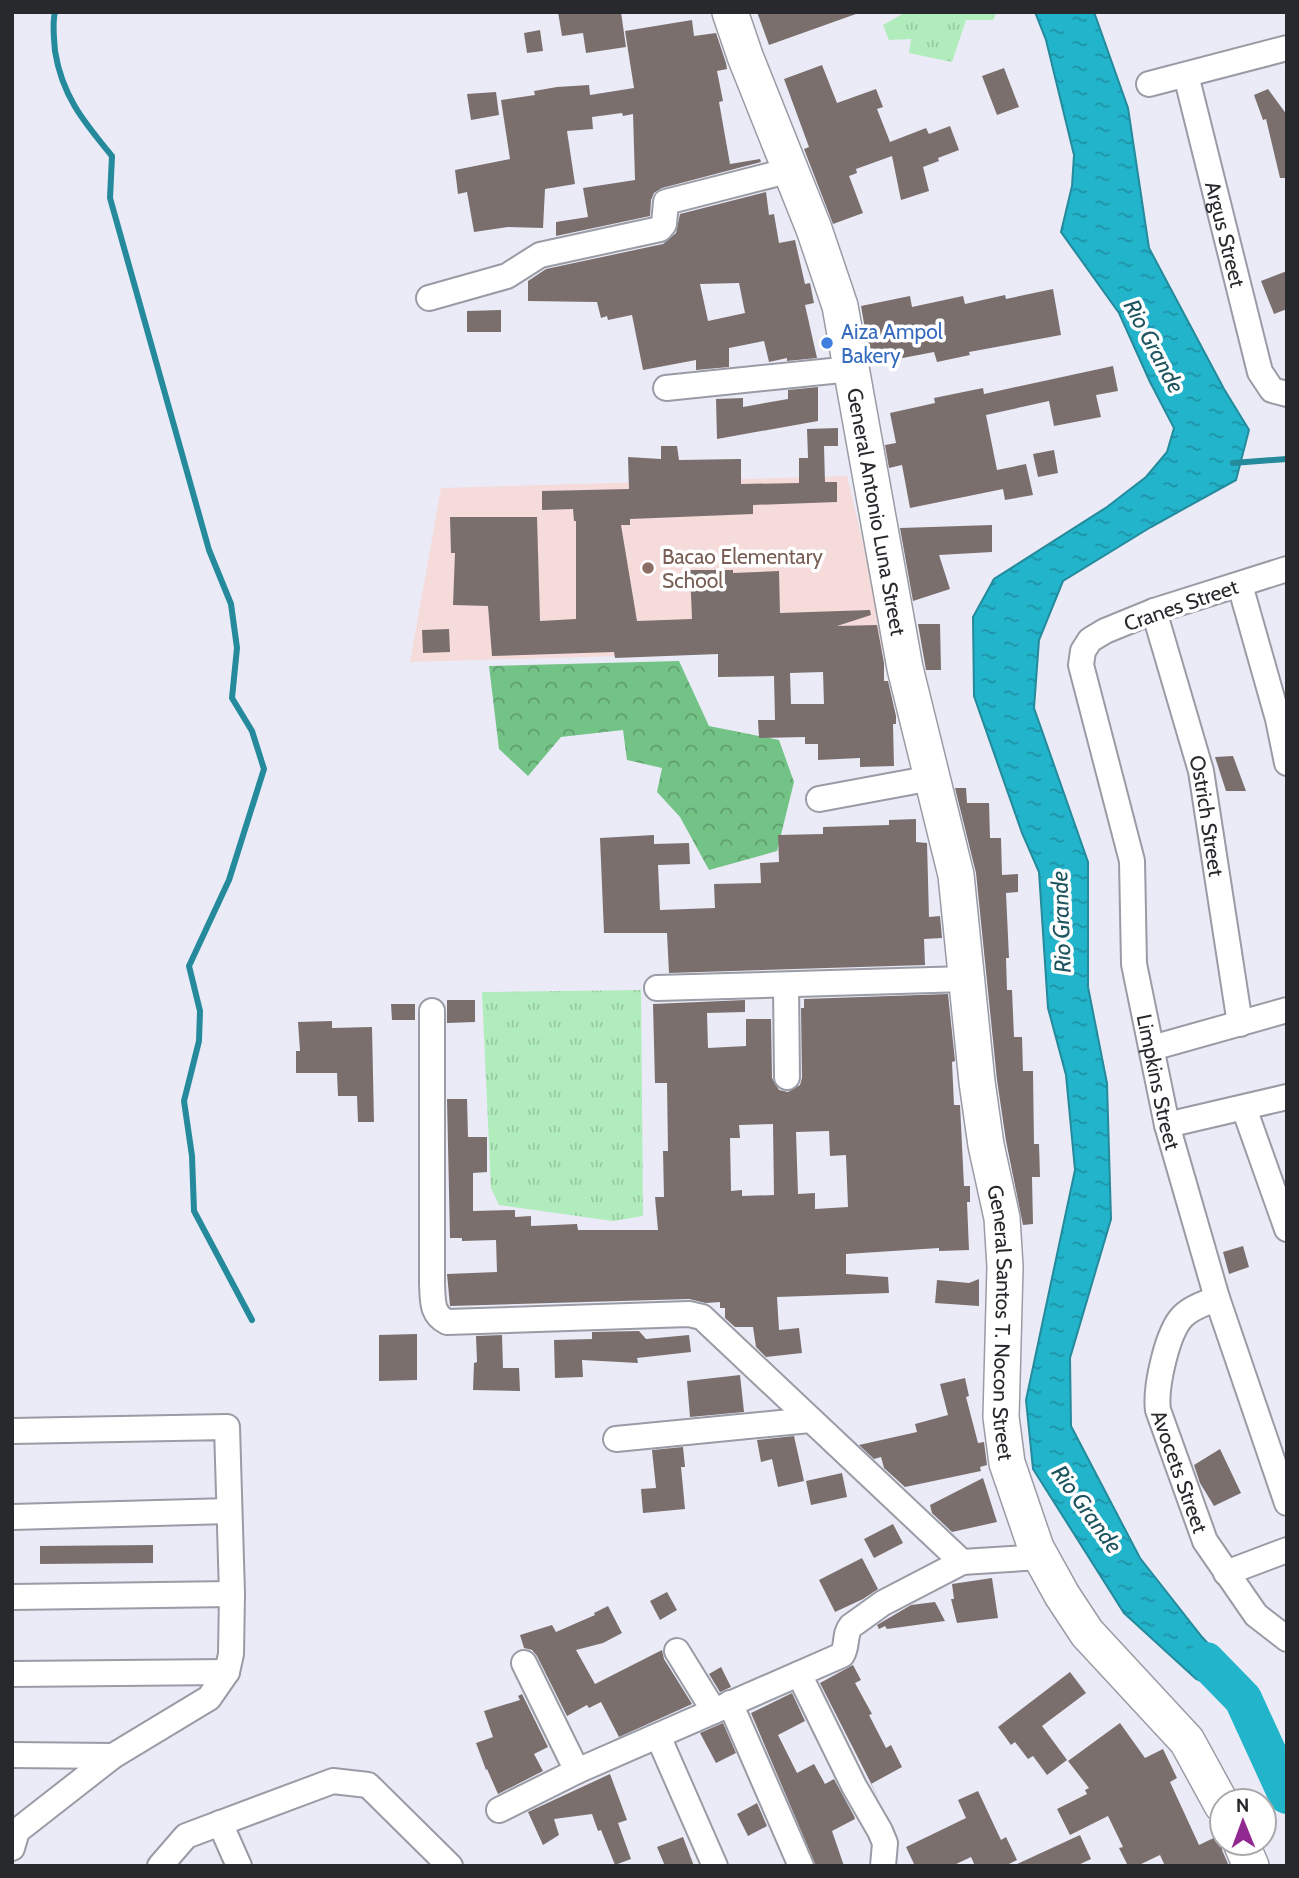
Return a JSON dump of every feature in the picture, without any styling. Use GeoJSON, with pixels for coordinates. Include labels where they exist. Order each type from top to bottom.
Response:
{"type":"FeatureCollection","features":[{"type":"Feature","properties":{"kind":"main road","name":"General Antonio Luna Street"},"geometry":{"type":"LineString","coordinates":[[730,12],[814,229],[840,306],[905,668],[932,778]]}},
{"type":"Feature","properties":{"kind":"main road","name":"General Santos T. Nocon Street"},"geometry":{"type":"LineString","coordinates":[[932,778],[956,875],[977,1082],[986,1145],[1002,1219],[1005,1267],[1002,1417],[1007,1463],[1041,1557],[1062,1595],[1087,1633],[1187,1741],[1212,1787]]}},
{"type":"Feature","properties":{"kind":"street"},"geometry":{"type":"LineString","coordinates":[[1149,84],[1287,48]]}},
{"type":"Feature","properties":{"kind":"street","name":"Argus Street"},"geometry":{"type":"LineString","coordinates":[[1186,75],[1260,372],[1279,392]]}},
{"type":"Feature","properties":{"kind":"street"},"geometry":{"type":"LineString","coordinates":[[429,298],[507,276],[540,255],[660,229],[664,224],[666,202],[791,170]]}},
{"type":"Feature","properties":{"kind":"street"},"geometry":{"type":"LineString","coordinates":[[666,388],[851,369]]}},
{"type":"Feature","properties":{"kind":"street","name":"Cranes Street"},"geometry":{"type":"LineString","coordinates":[[1083,651],[1090,640],[1105,631],[1154,611],[1287,569]]}},
{"type":"Feature","properties":{"kind":"street"},"geometry":{"type":"LineString","coordinates":[[1240,585],[1278,719],[1287,763]]}},
{"type":"Feature","properties":{"kind":"street","name":"Ostrich Street"},"geometry":{"type":"LineString","coordinates":[[1154,611],[1201,771],[1240,1024]]}},
{"type":"Feature","properties":{"kind":"street","name":"Limpkins Street"},"geometry":{"type":"LineString","coordinates":[[1083,651],[1081,665],[1084,681],[1132,861],[1134,964],[1167,1125],[1217,1298],[1287,1503]]}},
{"type":"Feature","properties":{"kind":"street"},"geometry":{"type":"LineString","coordinates":[[819,799],[932,778]]}},
{"type":"Feature","properties":{"kind":"street"},"geometry":{"type":"LineString","coordinates":[[657,988],[966,979]]}},
{"type":"Feature","properties":{"kind":"street"},"geometry":{"type":"LineString","coordinates":[[786,985],[787,1077]]}},
{"type":"Feature","properties":{"kind":"street"},"geometry":{"type":"LineString","coordinates":[[1152,1048],[1287,1010]]}},
{"type":"Feature","properties":{"kind":"street"},"geometry":{"type":"LineString","coordinates":[[432,1011],[432,1284],[433,1308],[438,1318],[447,1322],[689,1314],[702,1317],[962,1562]]}},
{"type":"Feature","properties":{"kind":"street"},"geometry":{"type":"LineString","coordinates":[[1167,1125],[1287,1097]]}},
{"type":"Feature","properties":{"kind":"street"},"geometry":{"type":"LineString","coordinates":[[1244,1108],[1287,1230]]}},
{"type":"Feature","properties":{"kind":"street","name":"Avocets Street"},"geometry":{"type":"LineString","coordinates":[[1217,1298],[1194,1308],[1183,1316],[1175,1327],[1156,1399],[1161,1421],[1205,1541],[1256,1615],[1287,1639]]}},
{"type":"Feature","properties":{"kind":"street"},"geometry":{"type":"LineString","coordinates":[[616,1440],[810,1420]]}},
{"type":"Feature","properties":{"kind":"street"},"geometry":{"type":"LineString","coordinates":[[12,1431],[227,1427],[232,1594],[231,1654],[227,1672],[209,1698],[113,1756],[14,1837]]}},
{"type":"Feature","properties":{"kind":"street"},"geometry":{"type":"LineString","coordinates":[[12,1517],[229,1511]]}},
{"type":"Feature","properties":{"kind":"street"},"geometry":{"type":"LineString","coordinates":[[1226,1573],[1287,1550]]}},
{"type":"Feature","properties":{"kind":"street"},"geometry":{"type":"LineString","coordinates":[[499,1810],[577,1771],[842,1655],[846,1647],[847,1630],[851,1626],[883,1604],[962,1562],[1041,1557]]}},
{"type":"Feature","properties":{"kind":"street"},"geometry":{"type":"LineString","coordinates":[[12,1597],[232,1594]]}},
{"type":"Feature","properties":{"kind":"street"},"geometry":{"type":"LineString","coordinates":[[677,1651],[722,1707],[801,1866]]}},
{"type":"Feature","properties":{"kind":"street"},"geometry":{"type":"LineString","coordinates":[[524,1663],[577,1771]]}},
{"type":"Feature","properties":{"kind":"street"},"geometry":{"type":"LineString","coordinates":[[12,1674],[227,1672]]}},
{"type":"Feature","properties":{"kind":"street"},"geometry":{"type":"LineString","coordinates":[[799,1674],[854,1786],[880,1831],[885,1843],[883,1866]]}},
{"type":"Feature","properties":{"kind":"street"},"geometry":{"type":"LineString","coordinates":[[658,1736],[715,1866]]}},
{"type":"Feature","properties":{"kind":"street"},"geometry":{"type":"LineString","coordinates":[[12,1755],[113,1756]]}},
{"type":"Feature","properties":{"kind":"street"},"geometry":{"type":"LineString","coordinates":[[160,1866],[186,1836],[333,1781],[368,1785],[450,1866]]}},
{"type":"Feature","properties":{"kind":"street"},"geometry":{"type":"LineString","coordinates":[[220,1823],[239,1866]]}},
{"type":"Feature","properties":{"kind":"shaded area","name":"Bacao Elementary School"},"geometry":{"type":"Polygon","coordinates":[[[847,476],[888,648],[410,662],[441,488],[847,476]]]}},
{"type":"Feature","properties":{"kind":"green space"},"geometry":{"type":"Polygon","coordinates":[[[906,12],[997,12],[993,20],[966,20],[952,62],[909,53],[911,39],[889,40],[883,25],[906,12]]]}},
{"type":"Feature","properties":{"kind":"green space"},"geometry":{"type":"Polygon","coordinates":[[[679,661],[709,726],[779,740],[794,782],[777,851],[709,870],[680,817],[657,792],[662,768],[627,760],[623,730],[561,737],[528,776],[499,749],[489,666],[679,661]]]}},
{"type":"Feature","properties":{"kind":"green space"},"geometry":{"type":"Polygon","coordinates":[[[641,990],[643,1216],[613,1221],[499,1205],[491,1188],[482,992],[641,990]]]}},
{"type":"Feature","properties":{"kind":"water"},"geometry":{"type":"Polygon","coordinates":[[[1035,12],[1094,12],[1128,108],[1149,248],[1224,389],[1249,430],[1236,480],[1151,527],[1063,581],[1039,640],[1034,708],[1088,862],[1088,987],[1107,1083],[1111,1219],[1070,1358],[1071,1426],[1140,1558],[1226,1663],[1243,1699],[1196,1679],[1124,1613],[1033,1469],[1026,1400],[1075,1170],[1066,1075],[1048,1008],[1039,872],[1022,833],[974,696],[973,617],[994,579],[1107,507],[1146,477],[1167,452],[1174,428],[1119,313],[1061,232],[1072,186],[1074,155],[1046,40],[1035,12]]]}},
{"type":"Feature","properties":{"kind":"building"},"geometry":{"type":"Polygon","coordinates":[[[558,12],[621,12],[626,47],[586,53],[583,33],[562,36],[558,12]]]}},
{"type":"Feature","properties":{"kind":"building"},"geometry":{"type":"Polygon","coordinates":[[[757,12],[856,12],[856,14],[769,45],[757,12]]]}},
{"type":"Feature","properties":{"kind":"building"},"geometry":{"type":"Polygon","coordinates":[[[692,20],[694,36],[716,33],[726,63],[727,69],[717,71],[723,101],[719,102],[730,164],[760,159],[761,162],[662,188],[654,193],[651,200],[650,216],[556,236],[556,222],[588,217],[583,188],[635,180],[633,114],[592,117],[593,129],[567,131],[575,184],[545,189],[543,228],[508,227],[474,232],[467,192],[458,194],[455,170],[510,159],[501,100],[535,95],[534,91],[557,87],[589,85],[590,95],[634,88],[625,31],[692,20]]]}},
{"type":"Feature","properties":{"kind":"building"},"geometry":{"type":"Polygon","coordinates":[[[540,30],[543,51],[527,53],[524,33],[540,30]]]}},
{"type":"Feature","properties":{"kind":"building"},"geometry":{"type":"Polygon","coordinates":[[[822,65],[837,103],[876,89],[883,107],[877,109],[890,142],[926,128],[929,134],[950,126],[959,150],[923,167],[929,191],[901,200],[892,156],[856,169],[857,173],[849,176],[863,213],[833,224],[804,149],[809,147],[784,79],[822,65]]]}},
{"type":"Feature","properties":{"kind":"building"},"geometry":{"type":"Polygon","coordinates":[[[1004,68],[1019,107],[997,115],[982,76],[1004,68]]]}},
{"type":"Feature","properties":{"kind":"building"},"geometry":{"type":"Polygon","coordinates":[[[1268,89],[1287,115],[1287,178],[1280,178],[1266,119],[1263,120],[1254,95],[1268,89]]]}},
{"type":"Feature","properties":{"kind":"building"},"geometry":{"type":"Polygon","coordinates":[[[496,92],[499,115],[471,120],[467,94],[496,92]]]}},
{"type":"Feature","properties":{"kind":"building"},"geometry":{"type":"Polygon","coordinates":[[[766,192],[769,215],[774,214],[779,243],[795,240],[805,284],[810,283],[814,303],[805,305],[817,358],[787,361],[787,358],[769,362],[764,341],[729,348],[729,367],[696,370],[696,360],[643,370],[632,315],[608,320],[607,316],[601,318],[597,302],[528,301],[528,281],[546,269],[663,244],[676,233],[680,214],[766,192]],[[739,283],[700,284],[708,321],[745,313],[739,283]]]}},
{"type":"Feature","properties":{"kind":"building"},"geometry":{"type":"Polygon","coordinates":[[[1287,271],[1287,309],[1274,314],[1261,281],[1287,271]]]}},
{"type":"Feature","properties":{"kind":"building"},"geometry":{"type":"Polygon","coordinates":[[[1053,289],[1061,335],[969,352],[970,355],[937,362],[934,352],[871,364],[861,306],[910,296],[912,307],[963,296],[965,304],[1005,295],[1006,299],[1053,289]]]}},
{"type":"Feature","properties":{"kind":"building"},"geometry":{"type":"Polygon","coordinates":[[[501,310],[501,332],[467,332],[467,311],[501,310]]]}},
{"type":"Feature","properties":{"kind":"building"},"geometry":{"type":"Polygon","coordinates":[[[1113,366],[1118,391],[1096,395],[1101,417],[1054,426],[1049,401],[986,415],[997,470],[1026,464],[1033,495],[1005,500],[1003,489],[910,508],[902,465],[889,468],[885,445],[896,443],[890,413],[935,403],[934,398],[983,388],[984,394],[1113,366]]]}},
{"type":"Feature","properties":{"kind":"building"},"geometry":{"type":"Polygon","coordinates":[[[818,387],[818,421],[717,439],[716,399],[743,398],[743,407],[788,399],[788,390],[818,387]]]}},
{"type":"Feature","properties":{"kind":"building"},"geometry":{"type":"Polygon","coordinates":[[[838,428],[838,446],[824,446],[825,482],[837,482],[837,502],[753,505],[753,514],[630,519],[630,525],[621,525],[637,621],[692,619],[690,570],[733,570],[733,573],[779,571],[780,613],[870,610],[871,615],[837,626],[877,625],[884,663],[884,681],[888,681],[896,716],[896,724],[893,724],[894,766],[860,767],[860,758],[818,760],[818,744],[805,744],[805,737],[759,738],[758,720],[775,720],[774,676],[718,677],[718,654],[615,658],[614,652],[492,656],[488,606],[453,605],[455,553],[451,553],[450,517],[537,517],[540,621],[576,619],[576,521],[573,509],[542,510],[542,491],[629,489],[628,457],[661,459],[661,446],[677,446],[679,460],[741,459],[741,484],[799,483],[799,458],[808,458],[807,429],[838,428]],[[823,672],[790,673],[791,704],[824,704],[823,672]]]}},
{"type":"Feature","properties":{"kind":"building"},"geometry":{"type":"Polygon","coordinates":[[[1054,450],[1058,473],[1038,477],[1033,454],[1054,450]]]}},
{"type":"Feature","properties":{"kind":"building"},"geometry":{"type":"Polygon","coordinates":[[[992,525],[992,552],[939,555],[950,589],[913,601],[900,528],[992,525]]]}},
{"type":"Feature","properties":{"kind":"building"},"geometry":{"type":"Polygon","coordinates":[[[918,624],[940,624],[941,670],[926,670],[918,624]]]}},
{"type":"Feature","properties":{"kind":"building"},"geometry":{"type":"Polygon","coordinates":[[[449,629],[450,652],[423,653],[422,630],[449,629]]]}},
{"type":"Feature","properties":{"kind":"building"},"geometry":{"type":"Polygon","coordinates":[[[1233,756],[1246,791],[1226,791],[1215,757],[1233,756]]]}},
{"type":"Feature","properties":{"kind":"building"},"geometry":{"type":"Polygon","coordinates":[[[955,788],[966,788],[967,803],[989,803],[990,838],[1001,838],[1002,875],[1018,874],[1018,892],[1006,893],[1009,958],[1006,958],[1007,990],[1012,990],[1014,1037],[1022,1037],[1023,1071],[1033,1071],[1034,1144],[1039,1144],[1040,1177],[1032,1177],[1033,1224],[1023,1225],[1006,1141],[997,1080],[976,873],[955,788]]]}},
{"type":"Feature","properties":{"kind":"building"},"geometry":{"type":"Polygon","coordinates":[[[916,819],[916,842],[927,843],[929,917],[940,916],[942,938],[924,939],[925,965],[669,973],[667,933],[604,933],[600,838],[654,835],[654,844],[689,843],[690,864],[658,865],[660,910],[715,908],[714,884],[761,883],[760,863],[779,862],[778,835],[823,834],[823,827],[889,825],[889,820],[916,819]]]}},
{"type":"Feature","properties":{"kind":"building"},"geometry":{"type":"Polygon","coordinates":[[[948,994],[955,1061],[952,1062],[954,1105],[960,1105],[964,1186],[970,1186],[970,1202],[967,1202],[969,1250],[939,1251],[939,1248],[846,1254],[846,1274],[888,1277],[889,1293],[777,1297],[779,1330],[799,1328],[802,1353],[766,1357],[756,1347],[753,1327],[735,1327],[725,1318],[725,1308],[720,1308],[720,1302],[706,1303],[689,1299],[450,1306],[447,1274],[497,1272],[496,1240],[462,1241],[462,1238],[450,1238],[447,1099],[467,1099],[468,1137],[487,1137],[487,1172],[473,1173],[473,1211],[515,1210],[515,1217],[531,1216],[531,1226],[577,1224],[578,1230],[658,1230],[655,1197],[664,1197],[663,1151],[668,1151],[667,1083],[655,1083],[653,1004],[745,1000],[745,1012],[707,1013],[708,1048],[746,1046],[746,1019],[771,1019],[772,1078],[779,1090],[788,1092],[800,1085],[802,1078],[801,1008],[804,1008],[804,999],[948,994]],[[773,1124],[739,1125],[740,1138],[730,1138],[731,1191],[742,1190],[742,1196],[774,1195],[773,1124]],[[829,1131],[796,1132],[798,1194],[815,1193],[815,1209],[848,1207],[846,1155],[830,1156],[829,1131]]]}},
{"type":"Feature","properties":{"kind":"building"},"geometry":{"type":"Polygon","coordinates":[[[447,1000],[475,1000],[475,1022],[447,1023],[447,1000]]]}},
{"type":"Feature","properties":{"kind":"building"},"geometry":{"type":"Polygon","coordinates":[[[391,1004],[415,1004],[415,1020],[392,1020],[391,1004]]]}},
{"type":"Feature","properties":{"kind":"building"},"geometry":{"type":"Polygon","coordinates":[[[332,1021],[332,1028],[372,1027],[374,1122],[358,1122],[357,1096],[338,1096],[337,1073],[296,1073],[296,1051],[300,1051],[298,1022],[332,1021]]]}},
{"type":"Feature","properties":{"kind":"building"},"geometry":{"type":"Polygon","coordinates":[[[1243,1246],[1249,1267],[1229,1274],[1223,1252],[1243,1246]]]}},
{"type":"Feature","properties":{"kind":"building"},"geometry":{"type":"Polygon","coordinates":[[[979,1279],[979,1306],[935,1303],[937,1280],[969,1283],[979,1279]]]}},
{"type":"Feature","properties":{"kind":"building"},"geometry":{"type":"Polygon","coordinates":[[[639,1331],[646,1339],[689,1335],[691,1352],[637,1358],[638,1363],[582,1360],[583,1377],[555,1378],[554,1340],[592,1339],[592,1332],[639,1331]]]}},
{"type":"Feature","properties":{"kind":"building"},"geometry":{"type":"Polygon","coordinates":[[[417,1334],[417,1380],[379,1381],[379,1335],[417,1334]]]}},
{"type":"Feature","properties":{"kind":"building"},"geometry":{"type":"Polygon","coordinates":[[[502,1335],[503,1368],[519,1368],[520,1391],[473,1390],[474,1363],[477,1362],[476,1336],[502,1335]]]}},
{"type":"Feature","properties":{"kind":"building"},"geometry":{"type":"Polygon","coordinates":[[[740,1375],[744,1412],[690,1417],[687,1381],[740,1375]]]}},
{"type":"Feature","properties":{"kind":"building"},"geometry":{"type":"Polygon","coordinates":[[[965,1378],[969,1396],[966,1397],[978,1443],[984,1442],[987,1465],[980,1467],[981,1471],[905,1487],[884,1468],[881,1457],[874,1459],[859,1445],[917,1432],[915,1424],[948,1415],[940,1384],[965,1378]]]}},
{"type":"Feature","properties":{"kind":"building"},"geometry":{"type":"Polygon","coordinates":[[[794,1436],[804,1481],[778,1487],[772,1459],[761,1462],[757,1440],[794,1436]]]}},
{"type":"Feature","properties":{"kind":"building"},"geometry":{"type":"Polygon","coordinates":[[[683,1447],[685,1467],[681,1467],[685,1509],[643,1513],[641,1489],[656,1488],[652,1450],[683,1447]]]}},
{"type":"Feature","properties":{"kind":"building"},"geometry":{"type":"Polygon","coordinates":[[[1220,1449],[1241,1493],[1214,1506],[1200,1483],[1194,1465],[1220,1449]]]}},
{"type":"Feature","properties":{"kind":"building"},"geometry":{"type":"Polygon","coordinates":[[[842,1473],[847,1497],[811,1505],[806,1481],[842,1473]]]}},
{"type":"Feature","properties":{"kind":"building"},"geometry":{"type":"Polygon","coordinates":[[[983,1478],[997,1522],[952,1532],[932,1513],[930,1505],[983,1478]]]}},
{"type":"Feature","properties":{"kind":"building"},"geometry":{"type":"Polygon","coordinates":[[[893,1524],[903,1543],[874,1558],[864,1539],[893,1524]]]}},
{"type":"Feature","properties":{"kind":"building"},"geometry":{"type":"Polygon","coordinates":[[[153,1545],[153,1563],[40,1564],[40,1546],[153,1545]]]}},
{"type":"Feature","properties":{"kind":"building"},"geometry":{"type":"Polygon","coordinates":[[[862,1558],[878,1589],[835,1612],[819,1580],[862,1558]]]}},
{"type":"Feature","properties":{"kind":"building"},"geometry":{"type":"Polygon","coordinates":[[[992,1578],[998,1618],[957,1623],[951,1599],[954,1599],[952,1584],[992,1578]]]}},
{"type":"Feature","properties":{"kind":"building"},"geometry":{"type":"Polygon","coordinates":[[[667,1592],[677,1610],[660,1620],[650,1601],[667,1592]]]}},
{"type":"Feature","properties":{"kind":"building"},"geometry":{"type":"Polygon","coordinates":[[[935,1602],[945,1621],[887,1629],[885,1626],[879,1629],[877,1625],[911,1605],[935,1602]]]}},
{"type":"Feature","properties":{"kind":"building"},"geometry":{"type":"Polygon","coordinates":[[[608,1606],[622,1633],[603,1643],[576,1650],[595,1684],[662,1650],[664,1659],[692,1704],[619,1737],[601,1702],[589,1708],[587,1705],[567,1716],[537,1656],[532,1650],[524,1648],[520,1635],[552,1625],[556,1632],[595,1615],[594,1613],[608,1606]]]}},
{"type":"Feature","properties":{"kind":"building"},"geometry":{"type":"Polygon","coordinates":[[[853,1665],[861,1680],[855,1683],[872,1714],[869,1715],[886,1748],[891,1745],[902,1767],[871,1784],[820,1683],[853,1665]]]}},
{"type":"Feature","properties":{"kind":"building"},"geometry":{"type":"Polygon","coordinates":[[[721,1667],[731,1687],[720,1692],[709,1674],[721,1667]]]}},
{"type":"Feature","properties":{"kind":"building"},"geometry":{"type":"Polygon","coordinates":[[[1070,1672],[1086,1693],[1042,1726],[1067,1760],[1047,1775],[1033,1756],[1028,1759],[1015,1742],[1011,1745],[998,1727],[1070,1672]]]}},
{"type":"Feature","properties":{"kind":"building"},"geometry":{"type":"Polygon","coordinates":[[[792,1693],[805,1721],[778,1735],[797,1773],[814,1764],[825,1784],[834,1779],[854,1816],[855,1819],[832,1831],[844,1866],[816,1866],[751,1713],[792,1693]]]}},
{"type":"Feature","properties":{"kind":"building"},"geometry":{"type":"Polygon","coordinates":[[[522,1694],[548,1747],[534,1754],[543,1771],[498,1794],[476,1743],[493,1737],[484,1711],[520,1700],[518,1696],[522,1694]]]}},
{"type":"Feature","properties":{"kind":"building"},"geometry":{"type":"Polygon","coordinates":[[[723,1723],[736,1753],[716,1763],[700,1733],[723,1723]]]}},
{"type":"Feature","properties":{"kind":"building"},"geometry":{"type":"Polygon","coordinates":[[[1120,1723],[1145,1758],[1163,1749],[1177,1778],[1170,1782],[1199,1845],[1208,1841],[1208,1857],[1225,1857],[1229,1866],[1165,1866],[1160,1855],[1137,1866],[1128,1866],[1119,1848],[1123,1847],[1108,1816],[1070,1835],[1057,1809],[1087,1794],[1085,1790],[1089,1788],[1068,1761],[1120,1723]]]}},
{"type":"Feature","properties":{"kind":"building"},"geometry":{"type":"Polygon","coordinates":[[[610,1774],[627,1820],[618,1823],[631,1859],[615,1865],[592,1814],[554,1819],[559,1835],[543,1845],[528,1812],[610,1774]]]}},
{"type":"Feature","properties":{"kind":"building"},"geometry":{"type":"Polygon","coordinates":[[[978,1791],[1001,1840],[1006,1837],[1017,1860],[1005,1866],[975,1866],[971,1857],[952,1866],[915,1866],[906,1847],[966,1818],[958,1800],[978,1791]]]}},
{"type":"Feature","properties":{"kind":"building"},"geometry":{"type":"Polygon","coordinates":[[[757,1803],[767,1826],[748,1836],[737,1814],[757,1803]]]}},
{"type":"Feature","properties":{"kind":"building"},"geometry":{"type":"Polygon","coordinates":[[[1080,1835],[1091,1859],[1076,1866],[1013,1866],[1080,1835]]]}},
{"type":"Feature","properties":{"kind":"building"},"geometry":{"type":"Polygon","coordinates":[[[683,1837],[694,1866],[665,1866],[657,1847],[683,1837]]]}},
{"type":"Feature","properties":{"kind":"waterway"},"geometry":{"type":"LineString","coordinates":[[55,12],[55,51],[63,82],[76,108],[112,156],[110,198],[209,550],[231,604],[237,648],[232,698],[252,731],[264,769],[229,880],[189,966],[200,1011],[199,1041],[184,1101],[192,1156],[194,1211],[252,1320]]}},
{"type":"Feature","properties":{"kind":"waterway"},"geometry":{"type":"LineString","coordinates":[[1233,463],[1287,459]]}},
{"type":"Feature","properties":{"kind":"waterway","name":"Rio Grande"},"geometry":{"type":"LineString","coordinates":[[1206,1661],[1243,1699],[1287,1795]]}},
{"type":"Feature","properties":{"kind":"place","name":"Aiza Ampol Bakery"},"geometry":{"type":"Point","coordinates":[827,343]}},
{"type":"Feature","properties":{"kind":"place","name":"Bacao Elementary School"},"geometry":{"type":"Point","coordinates":[648,568]}}]}
